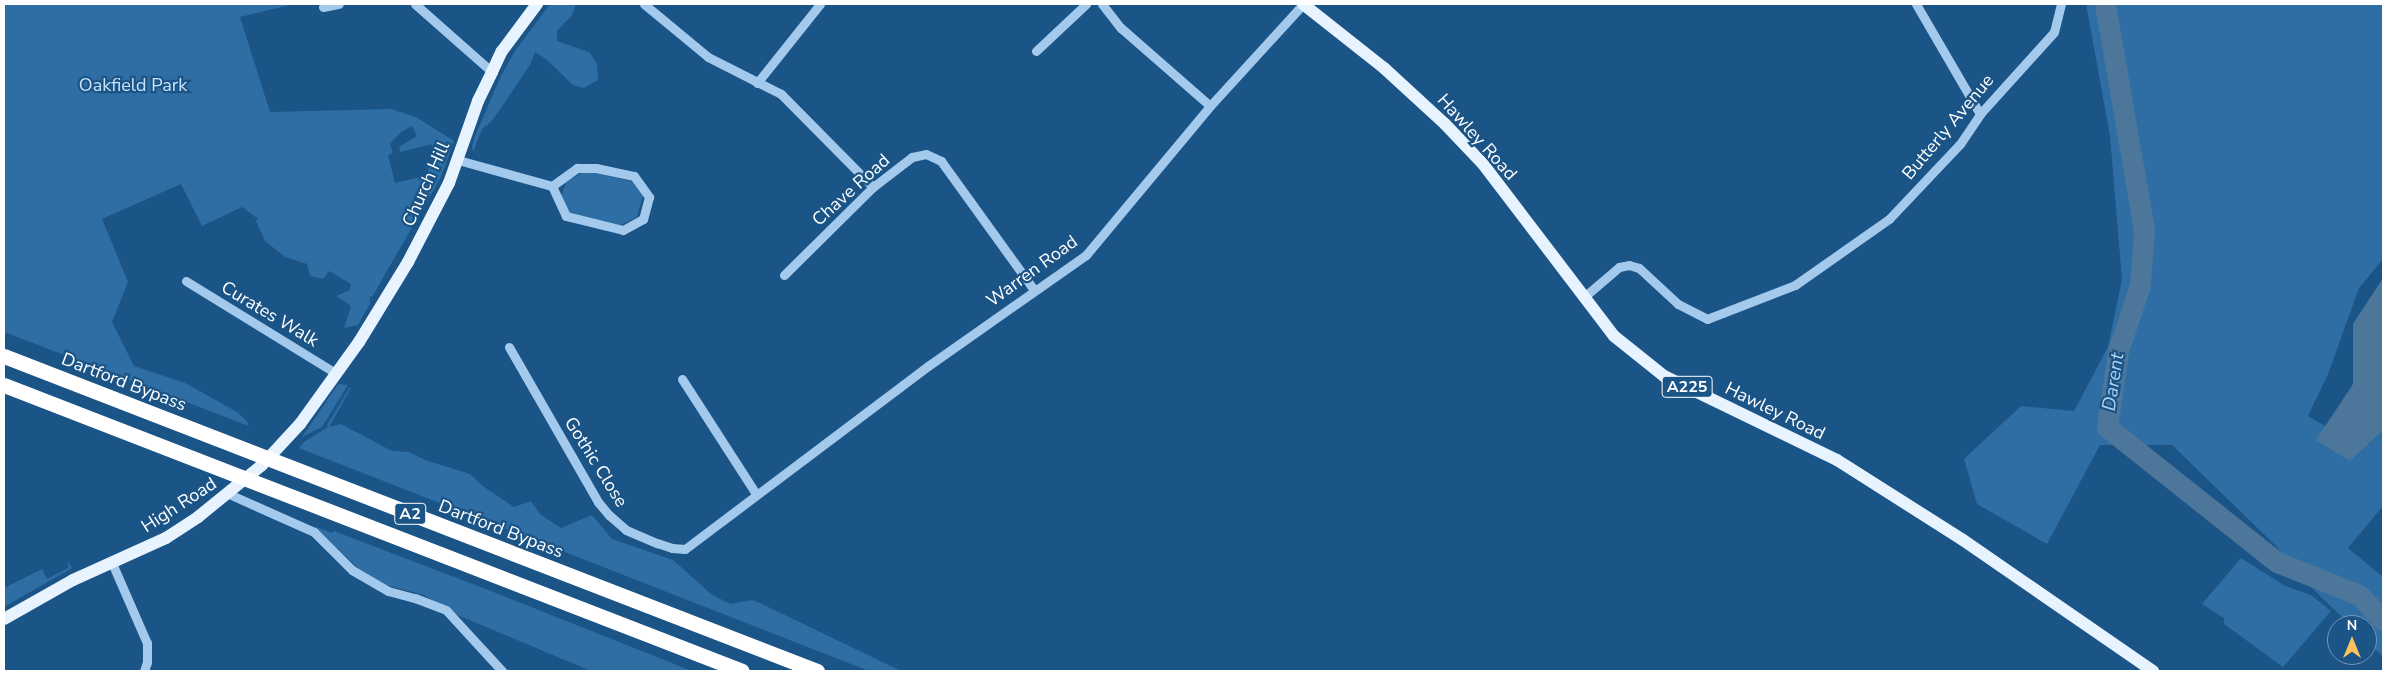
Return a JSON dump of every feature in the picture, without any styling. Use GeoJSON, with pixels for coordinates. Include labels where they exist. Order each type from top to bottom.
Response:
{"type":"FeatureCollection","features":[{"type":"Feature","properties":{"kind":"highway","name":"Dartford Bypass"},"geometry":{"type":"LineString","coordinates":[[4,356],[817,671]]}},
{"type":"Feature","properties":{"kind":"highway","name":"A2"},"geometry":{"type":"LineString","coordinates":[[4,385],[742,671]]}},
{"type":"Feature","properties":{"kind":"main road","name":"Church Hill"},"geometry":{"type":"LineString","coordinates":[[337,374],[408,262],[434,214],[458,160],[478,101],[492,72],[519,26],[537,4]]}},
{"type":"Feature","properties":{"kind":"main road","name":"Hawley Road"},"geometry":{"type":"LineString","coordinates":[[1303,4],[1384,68],[1451,130],[1483,164],[1614,336],[1664,376],[1837,460],[1963,540],[2153,671]]}},
{"type":"Feature","properties":{"kind":"main road","name":"High Road"},"geometry":{"type":"LineString","coordinates":[[4,618],[49,592],[166,538],[229,494],[284,442],[320,399],[337,374]]}},
{"type":"Feature","properties":{"kind":"street"},"geometry":{"type":"LineString","coordinates":[[323,8],[339,4]]}},
{"type":"Feature","properties":{"kind":"street"},"geometry":{"type":"LineString","coordinates":[[415,4],[492,72]]}},
{"type":"Feature","properties":{"kind":"street"},"geometry":{"type":"LineString","coordinates":[[644,4],[708,57],[781,94],[873,187]]}},
{"type":"Feature","properties":{"kind":"street"},"geometry":{"type":"LineString","coordinates":[[757,83],[820,4]]}},
{"type":"Feature","properties":{"kind":"street"},"geometry":{"type":"LineString","coordinates":[[1036,51],[1086,4]]}},
{"type":"Feature","properties":{"kind":"street"},"geometry":{"type":"LineString","coordinates":[[1102,4],[1128,34],[1210,106]]}},
{"type":"Feature","properties":{"kind":"street","name":"Warren Road"},"geometry":{"type":"LineString","coordinates":[[691,544],[1034,290],[1086,255],[1210,106],[1303,4]]}},
{"type":"Feature","properties":{"kind":"street"},"geometry":{"type":"LineString","coordinates":[[1916,4],[1980,114]]}},
{"type":"Feature","properties":{"kind":"street","name":"Butterly Avenue"},"geometry":{"type":"LineString","coordinates":[[1584,297],[1618,267],[1629,265],[1639,268],[1678,304],[1707,319],[1795,285],[1889,219],[1960,144],[1980,114],[2054,32],[2061,4]]}},
{"type":"Feature","properties":{"kind":"street","name":"Chave Road"},"geometry":{"type":"LineString","coordinates":[[784,275],[873,187],[912,157],[926,154],[940,161],[1034,290]]}},
{"type":"Feature","properties":{"kind":"street"},"geometry":{"type":"LineString","coordinates":[[458,160],[552,186],[566,216],[623,230],[643,219],[649,197],[634,176],[596,168],[577,168],[552,186]]}},
{"type":"Feature","properties":{"kind":"street","name":"Curates Walk"},"geometry":{"type":"LineString","coordinates":[[186,281],[337,374]]}},
{"type":"Feature","properties":{"kind":"street","name":"Gothic Close"},"geometry":{"type":"LineString","coordinates":[[509,347],[598,502],[609,516],[626,530],[664,546],[679,549],[691,544]]}},
{"type":"Feature","properties":{"kind":"street"},"geometry":{"type":"LineString","coordinates":[[682,379],[756,494]]}},
{"type":"Feature","properties":{"kind":"street"},"geometry":{"type":"LineString","coordinates":[[229,494],[314,532],[352,570],[388,591],[415,598],[446,610],[502,671]]}},
{"type":"Feature","properties":{"kind":"street"},"geometry":{"type":"LineString","coordinates":[[112,563],[147,643],[147,662],[144,671]]}},
{"type":"Feature","properties":{"kind":"green space","name":"Oakfield Park"},"geometry":{"type":"Polygon","coordinates":[[[4,4],[294,4],[240,17],[270,112],[391,109],[416,117],[454,141],[441,177],[372,297],[370,296],[370,304],[358,325],[344,328],[351,306],[336,296],[350,290],[351,284],[329,271],[323,279],[310,276],[307,264],[285,257],[265,241],[256,221],[258,219],[242,207],[202,226],[181,184],[102,219],[128,282],[112,322],[134,366],[185,383],[237,412],[247,421],[249,426],[4,332],[4,4]],[[412,126],[401,132],[390,144],[393,153],[388,155],[395,183],[429,175],[428,168],[437,166],[432,144],[400,152],[399,147],[417,136],[412,126]]]}},
{"type":"Feature","properties":{"kind":"green space"},"geometry":{"type":"Polygon","coordinates":[[[550,4],[576,4],[572,15],[557,31],[557,41],[589,52],[597,64],[598,80],[584,88],[573,85],[546,59],[535,52],[530,65],[503,105],[491,122],[482,129],[473,152],[472,147],[475,136],[500,78],[515,51],[550,4]]]}},
{"type":"Feature","properties":{"kind":"green space"},"geometry":{"type":"Polygon","coordinates":[[[2086,4],[2383,4],[2383,259],[2359,288],[2328,374],[2308,416],[2349,440],[2383,408],[2383,506],[2348,548],[2383,577],[2383,657],[2377,651],[2377,615],[2340,615],[2313,589],[2275,545],[2172,445],[2100,445],[2047,544],[1977,504],[1964,459],[2021,406],[2074,411],[2108,347],[2122,279],[2110,136],[2086,4]]]}},
{"type":"Feature","properties":{"kind":"green space"},"geometry":{"type":"Polygon","coordinates":[[[586,171],[634,182],[643,195],[637,217],[619,226],[568,212],[561,196],[567,181],[586,171]]]}},
{"type":"Feature","properties":{"kind":"green space"},"geometry":{"type":"Polygon","coordinates":[[[338,384],[348,385],[322,427],[302,437],[338,384]]]}},
{"type":"Feature","properties":{"kind":"green space"},"geometry":{"type":"Polygon","coordinates":[[[350,387],[329,427],[341,424],[392,451],[409,452],[425,460],[470,474],[484,487],[514,507],[531,501],[540,514],[561,528],[592,515],[612,539],[673,560],[711,594],[730,604],[752,600],[760,603],[901,671],[869,671],[299,448],[304,442],[328,427],[327,425],[350,387]]]}},
{"type":"Feature","properties":{"kind":"green space"},"geometry":{"type":"Polygon","coordinates":[[[314,526],[332,533],[334,531],[496,593],[692,671],[591,671],[455,614],[424,595],[385,585],[363,573],[314,526]]]}},
{"type":"Feature","properties":{"kind":"green space"},"geometry":{"type":"Polygon","coordinates":[[[2241,558],[2285,586],[2311,595],[2331,611],[2283,667],[2224,624],[2224,618],[2202,604],[2241,558]]]}},
{"type":"Feature","properties":{"kind":"green space"},"geometry":{"type":"Polygon","coordinates":[[[68,561],[72,568],[4,607],[4,588],[42,569],[47,579],[68,568],[68,561]]]}},
{"type":"Feature","properties":{"kind":"shaded area"},"geometry":{"type":"Polygon","coordinates":[[[2383,278],[2383,430],[2350,461],[2316,440],[2353,384],[2353,324],[2383,278]]]}},
{"type":"Feature","properties":{"kind":"waterway","name":"Darent"},"geometry":{"type":"LineString","coordinates":[[2105,4],[2144,229],[2140,285],[2118,351],[2107,427],[2277,562],[2359,595],[2383,620]]}}]}
